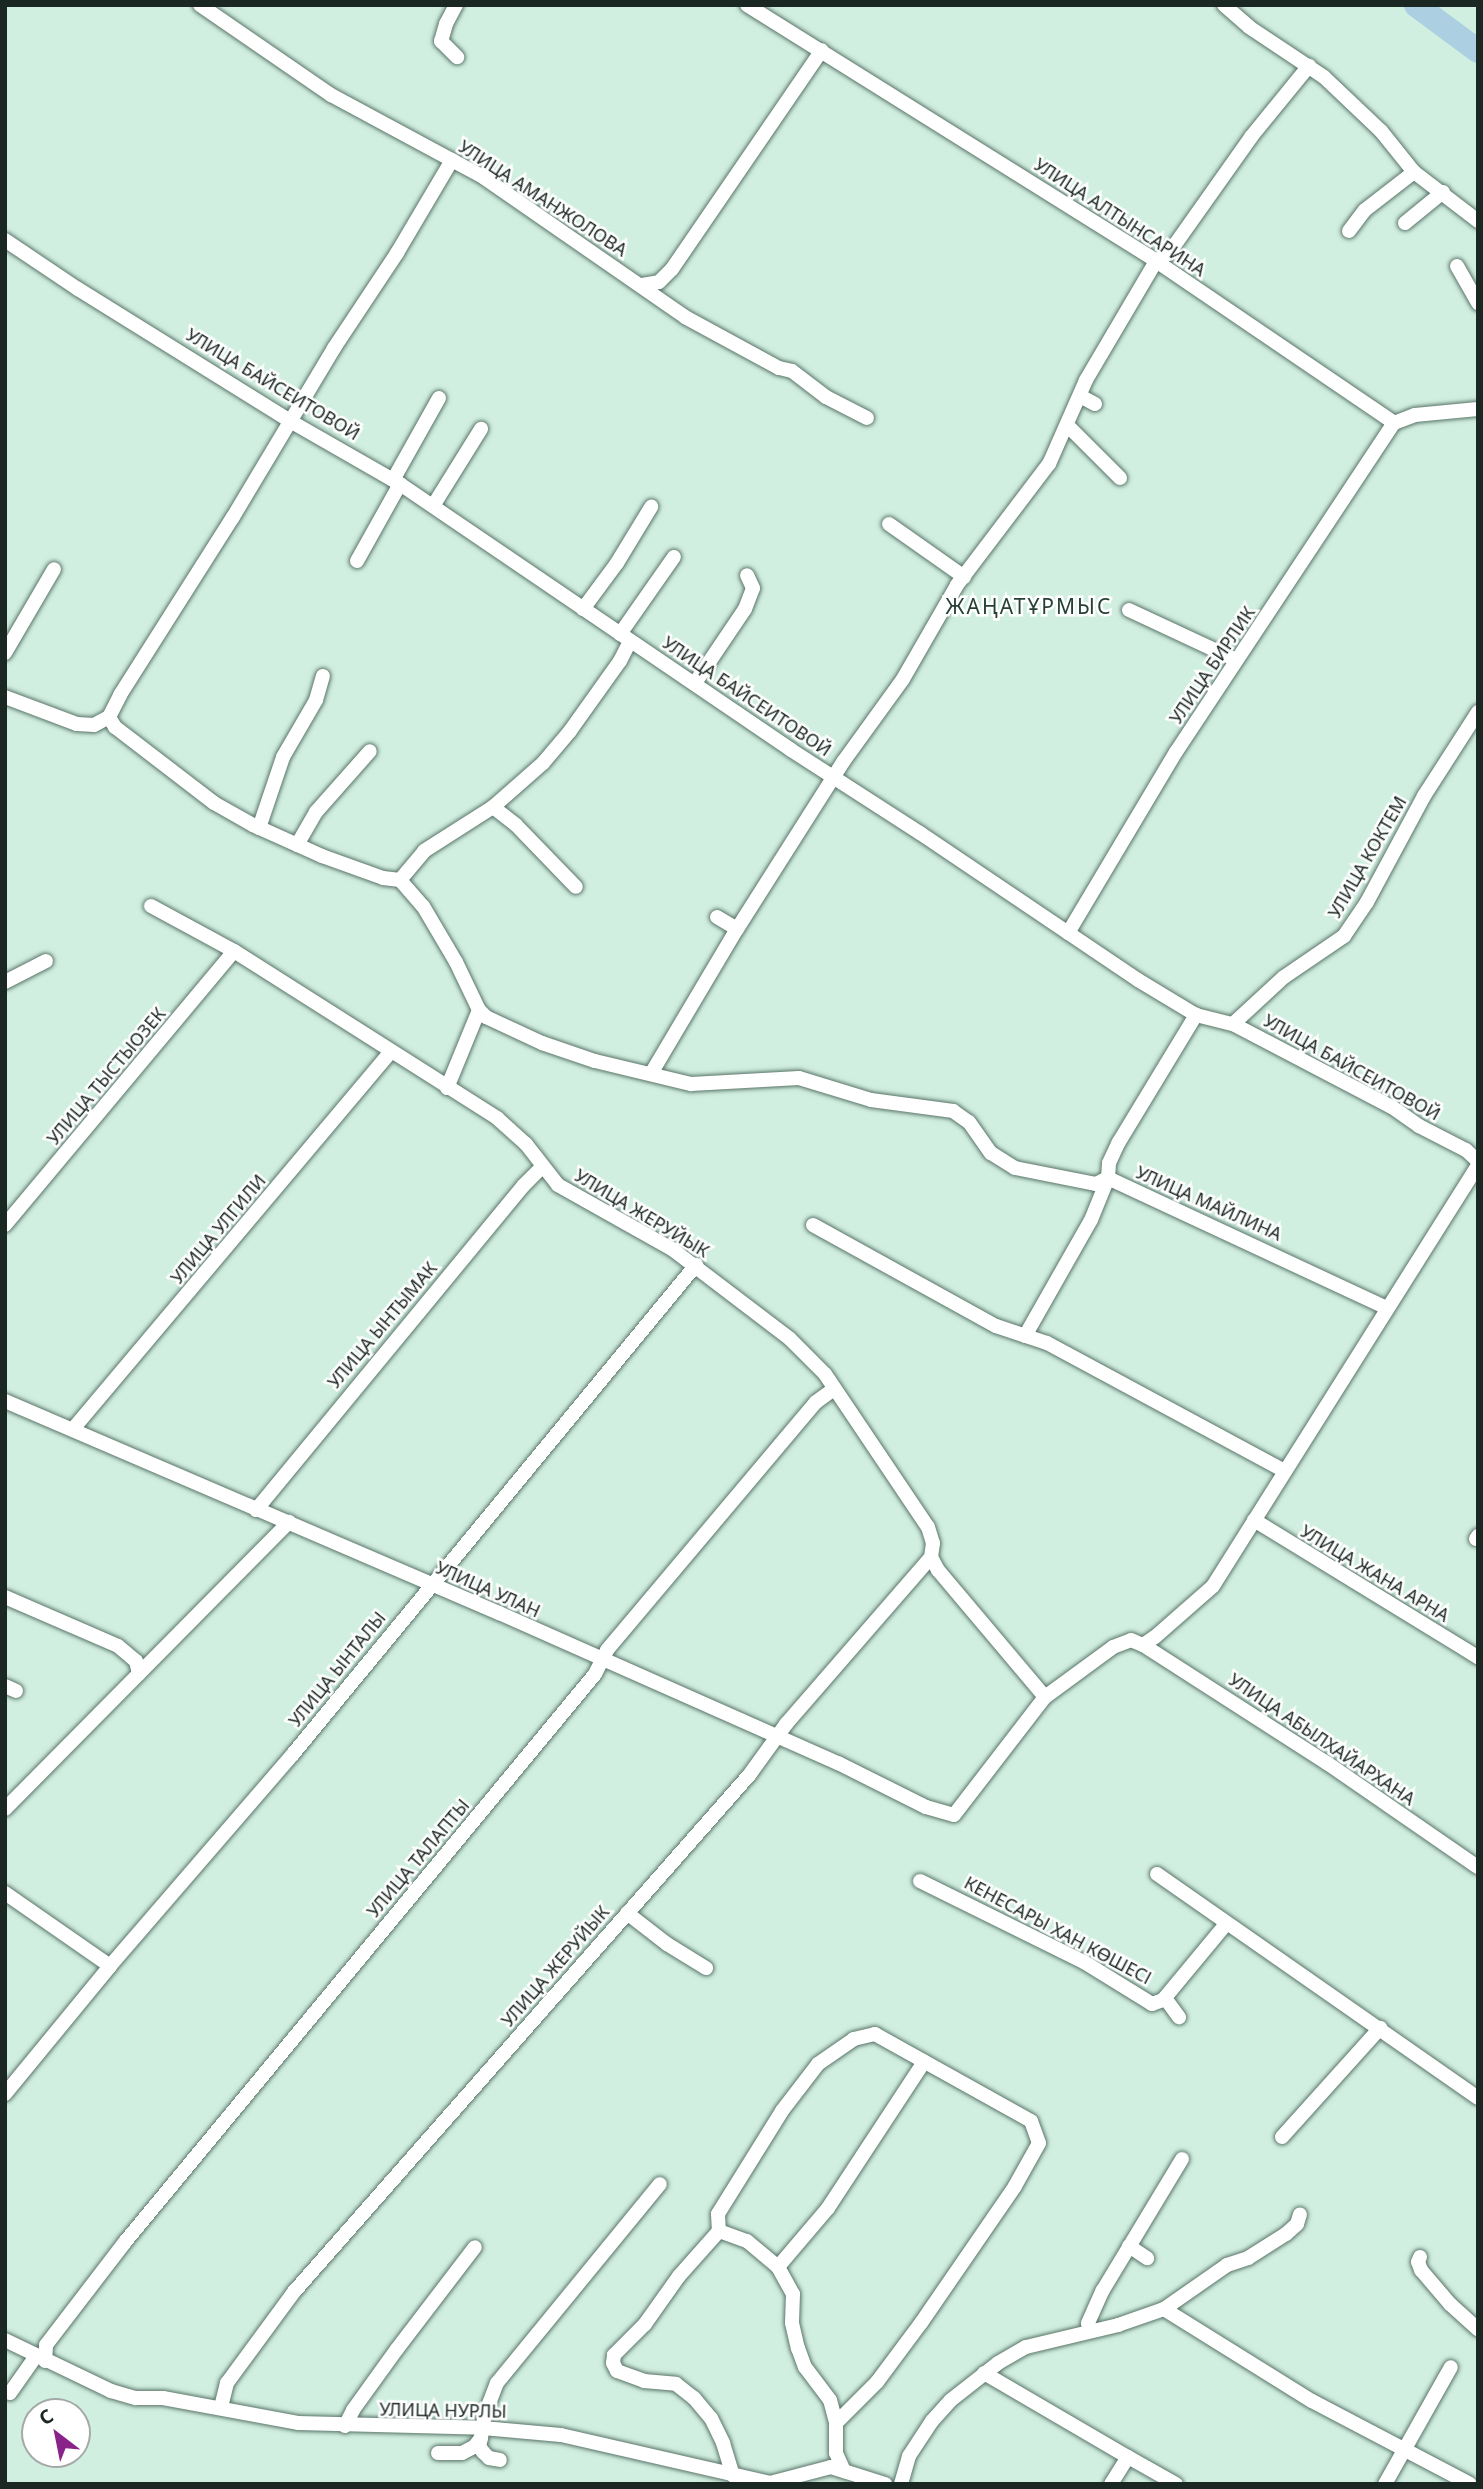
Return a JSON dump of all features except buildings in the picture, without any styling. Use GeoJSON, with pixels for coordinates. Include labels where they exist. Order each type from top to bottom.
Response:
{"type":"FeatureCollection","features":[{"type":"Feature","properties":{"kind":"street","name":"УЛИЦА АМАНЖОЛОВА"},"geometry":{"type":"LineString","coordinates":[[200,5],[331,95],[483,177],[685,317],[771,364],[792,371],[826,397],[867,418]]}},
{"type":"Feature","properties":{"kind":"street"},"geometry":{"type":"LineString","coordinates":[[456,5],[441,41],[457,57]]}},
{"type":"Feature","properties":{"kind":"street","name":"УЛИЦА АЛТЫНСАРИНА"},"geometry":{"type":"LineString","coordinates":[[747,5],[1156,261],[1394,423]]}},
{"type":"Feature","properties":{"kind":"street"},"geometry":{"type":"LineString","coordinates":[[1224,5],[1249,27],[1309,66],[1381,131],[1414,172],[1478,221]]}},
{"type":"Feature","properties":{"kind":"street"},"geometry":{"type":"LineString","coordinates":[[642,285],[659,282],[672,269],[822,50]]}},
{"type":"Feature","properties":{"kind":"street"},"geometry":{"type":"LineString","coordinates":[[652,1072],[737,929],[835,779],[843,762],[920,652],[964,577],[1049,464],[1080,396],[1156,261],[1169,253],[1251,137],[1309,66]]}},
{"type":"Feature","properties":{"kind":"street"},"geometry":{"type":"LineString","coordinates":[[5,697],[77,724],[94,724],[109,717],[120,695],[397,253],[452,160]]}},
{"type":"Feature","properties":{"kind":"street"},"geometry":{"type":"LineString","coordinates":[[1349,231],[1365,209],[1414,172]]}},
{"type":"Feature","properties":{"kind":"street"},"geometry":{"type":"LineString","coordinates":[[1405,223],[1443,192]]}},
{"type":"Feature","properties":{"kind":"street","name":"УЛИЦА БАЙСЕИТОВОЙ"},"geometry":{"type":"LineString","coordinates":[[5,240],[78,289],[290,421],[433,506],[835,779],[1196,1015],[1233,1024],[1392,1107],[1419,1126],[1466,1150],[1478,1163]]}},
{"type":"Feature","properties":{"kind":"street"},"geometry":{"type":"LineString","coordinates":[[1457,266],[1478,303]]}},
{"type":"Feature","properties":{"kind":"street"},"geometry":{"type":"LineString","coordinates":[[1080,396],[1095,404]]}},
{"type":"Feature","properties":{"kind":"street"},"geometry":{"type":"LineString","coordinates":[[357,561],[439,398]]}},
{"type":"Feature","properties":{"kind":"street"},"geometry":{"type":"LineString","coordinates":[[1394,423],[1415,415],[1478,409]]}},
{"type":"Feature","properties":{"kind":"street","name":"УЛИЦА БИРЛИК"},"geometry":{"type":"LineString","coordinates":[[1068,933],[1176,752],[1394,423]]}},
{"type":"Feature","properties":{"kind":"street"},"geometry":{"type":"LineString","coordinates":[[1067,425],[1120,478]]}},
{"type":"Feature","properties":{"kind":"street"},"geometry":{"type":"LineString","coordinates":[[433,506],[481,429]]}},
{"type":"Feature","properties":{"kind":"street"},"geometry":{"type":"LineString","coordinates":[[583,609],[617,563],[650,507]]}},
{"type":"Feature","properties":{"kind":"street"},"geometry":{"type":"LineString","coordinates":[[889,524],[964,577]]}},
{"type":"Feature","properties":{"kind":"street"},"geometry":{"type":"LineString","coordinates":[[400,880],[424,850],[493,807],[542,763],[570,731],[620,661],[625,637],[674,556]]}},
{"type":"Feature","properties":{"kind":"street"},"geometry":{"type":"LineString","coordinates":[[5,653],[54,569]]}},
{"type":"Feature","properties":{"kind":"street"},"geometry":{"type":"LineString","coordinates":[[695,683],[745,610],[753,587],[747,575]]}},
{"type":"Feature","properties":{"kind":"street"},"geometry":{"type":"LineString","coordinates":[[1129,610],[1237,660]]}},
{"type":"Feature","properties":{"kind":"street"},"geometry":{"type":"LineString","coordinates":[[259,828],[283,757],[316,700],[323,676]]}},
{"type":"Feature","properties":{"kind":"street","name":"УЛИЦА КОКТЕМ"},"geometry":{"type":"LineString","coordinates":[[1233,1024],[1284,977],[1344,936],[1367,902],[1424,796],[1478,712]]}},
{"type":"Feature","properties":{"kind":"street"},"geometry":{"type":"LineString","coordinates":[[109,717],[115,727],[214,803],[297,845],[383,878],[400,880],[424,906],[456,962],[479,1010],[447,1088]]}},
{"type":"Feature","properties":{"kind":"street"},"geometry":{"type":"LineString","coordinates":[[297,845],[316,812],[370,751]]}},
{"type":"Feature","properties":{"kind":"street"},"geometry":{"type":"LineString","coordinates":[[493,807],[516,825],[576,887]]}},
{"type":"Feature","properties":{"kind":"street","name":"УЛИЦА ЖЕРУЙЫК"},"geometry":{"type":"LineString","coordinates":[[151,906],[234,951],[390,1053],[497,1118],[526,1144],[542,1167],[568,1191],[696,1265],[796,1345],[825,1374],[928,1527],[933,1543],[931,1557],[831,1670],[750,1774],[293,2293],[227,2383],[221,2407]]}},
{"type":"Feature","properties":{"kind":"street"},"geometry":{"type":"LineString","coordinates":[[717,917],[737,929]]}},
{"type":"Feature","properties":{"kind":"street","name":"УЛИЦА ТЫСТЫОЗЕК"},"geometry":{"type":"LineString","coordinates":[[5,1225],[234,951]]}},
{"type":"Feature","properties":{"kind":"street"},"geometry":{"type":"LineString","coordinates":[[5,982],[46,961]]}},
{"type":"Feature","properties":{"kind":"street","name":"УЛИЦА МАЙЛИНА"},"geometry":{"type":"LineString","coordinates":[[479,1010],[516,1031],[566,1052],[691,1084],[799,1078],[871,1100],[953,1111],[969,1122],[991,1153],[1015,1168],[1096,1184],[1108,1178],[1385,1307]]}},
{"type":"Feature","properties":{"kind":"street"},"geometry":{"type":"LineString","coordinates":[[1025,1336],[1091,1220],[1108,1178],[1109,1163],[1119,1143],[1196,1015]]}},
{"type":"Feature","properties":{"kind":"street","name":"УЛИЦА УЛГИЛИ"},"geometry":{"type":"LineString","coordinates":[[73,1429],[390,1053]]}},
{"type":"Feature","properties":{"kind":"street"},"geometry":{"type":"LineString","coordinates":[[1045,1698],[1113,1647],[1130,1640],[1143,1645],[1187,1611],[1213,1586],[1385,1307],[1478,1163]]}},
{"type":"Feature","properties":{"kind":"street","name":"УЛИЦА ЫНТЫМАК"},"geometry":{"type":"LineString","coordinates":[[256,1510],[523,1186],[542,1167]]}},
{"type":"Feature","properties":{"kind":"street"},"geometry":{"type":"LineString","coordinates":[[813,1226],[996,1326],[1047,1343],[1285,1471]]}},
{"type":"Feature","properties":{"kind":"street","name":"УЛИЦА ЫНТАЛЫ"},"geometry":{"type":"LineString","coordinates":[[5,2094],[110,1966],[293,1754],[430,1584],[696,1265]]}},
{"type":"Feature","properties":{"kind":"street","name":"УЛИЦА ТАЛАПТЫ"},"geometry":{"type":"LineString","coordinates":[[10,2393],[41,2359],[46,2345],[125,2242],[604,1662],[607,1650],[816,1402],[834,1389]]}},
{"type":"Feature","properties":{"kind":"street","name":"УЛИЦА УЛАН"},"geometry":{"type":"LineString","coordinates":[[5,1401],[256,1510],[289,1521],[778,1737],[926,1807],[954,1815],[1045,1698]]}},
{"type":"Feature","properties":{"kind":"street","name":"УЛИЦА ЖАНА АРНА"},"geometry":{"type":"LineString","coordinates":[[1254,1520],[1478,1657]]}},
{"type":"Feature","properties":{"kind":"street"},"geometry":{"type":"LineString","coordinates":[[5,1809],[289,1521]]}},
{"type":"Feature","properties":{"kind":"street","name":"УЛИЦА ЖЕРУЙЫК"},"geometry":{"type":"LineString","coordinates":[[931,1557],[938,1570],[1045,1698]]}},
{"type":"Feature","properties":{"kind":"street"},"geometry":{"type":"LineString","coordinates":[[5,1597],[118,1646],[136,1661],[139,1674]]}},
{"type":"Feature","properties":{"kind":"street","name":"УЛИЦА АБЫЛХАЙАРХАНА"},"geometry":{"type":"LineString","coordinates":[[1143,1645],[1337,1770],[1478,1867]]}},
{"type":"Feature","properties":{"kind":"street"},"geometry":{"type":"LineString","coordinates":[[1157,1874],[1478,2098]]}},
{"type":"Feature","properties":{"kind":"street","name":"КЕНЕСАРЫ ХАН КӨШЕСІ"},"geometry":{"type":"LineString","coordinates":[[920,1881],[1084,1962],[1152,2004],[1158,2004],[1165,1998],[1226,1924]]}},
{"type":"Feature","properties":{"kind":"street"},"geometry":{"type":"LineString","coordinates":[[5,1893],[110,1966]]}},
{"type":"Feature","properties":{"kind":"street"},"geometry":{"type":"LineString","coordinates":[[627,1913],[667,1944],[706,1968]]}},
{"type":"Feature","properties":{"kind":"street"},"geometry":{"type":"LineString","coordinates":[[1165,1998],[1179,2017]]}},
{"type":"Feature","properties":{"kind":"street"},"geometry":{"type":"LineString","coordinates":[[1282,2137],[1380,2028]]}},
{"type":"Feature","properties":{"kind":"street"},"geometry":{"type":"LineString","coordinates":[[733,2476],[723,2443],[711,2418],[694,2398],[676,2384],[644,2381],[617,2371],[613,2363],[614,2356],[645,2325],[679,2276],[719,2231],[718,2214],[782,2111],[818,2064],[867,2034],[875,2034],[1031,2121],[1039,2143],[1015,2186],[921,2323],[877,2382],[836,2423]]}},
{"type":"Feature","properties":{"kind":"street"},"geometry":{"type":"LineString","coordinates":[[778,2267],[828,2208],[924,2062]]}},
{"type":"Feature","properties":{"kind":"street"},"geometry":{"type":"LineString","coordinates":[[1090,2331],[1088,2323],[1094,2309],[1146,2215],[1175,2176],[1182,2159]]}},
{"type":"Feature","properties":{"kind":"street"},"geometry":{"type":"LineString","coordinates":[[500,2460],[489,2458],[479,2446],[497,2383],[660,2184]]}},
{"type":"Feature","properties":{"kind":"street"},"geometry":{"type":"LineString","coordinates":[[901,2484],[909,2456],[932,2421],[951,2400],[984,2373],[1026,2347],[1118,2325],[1164,2309],[1227,2265],[1248,2258],[1286,2234],[1297,2224],[1300,2214]]}},
{"type":"Feature","properties":{"kind":"street"},"geometry":{"type":"LineString","coordinates":[[719,2231],[747,2241],[778,2267],[793,2294],[792,2323],[802,2358],[830,2400],[836,2423],[836,2453],[844,2471]]}},
{"type":"Feature","properties":{"kind":"street"},"geometry":{"type":"LineString","coordinates":[[1129,2246],[1147,2258]]}},
{"type":"Feature","properties":{"kind":"street"},"geometry":{"type":"LineString","coordinates":[[345,2426],[352,2410],[474,2247]]}},
{"type":"Feature","properties":{"kind":"street"},"geometry":{"type":"LineString","coordinates":[[1420,2258],[1418,2262],[1421,2270],[1478,2329]]}},
{"type":"Feature","properties":{"kind":"street"},"geometry":{"type":"LineString","coordinates":[[1164,2309],[1312,2401],[1470,2484]]}},
{"type":"Feature","properties":{"kind":"street","name":"УЛИЦА НУРЛЫ"},"geometry":{"type":"LineString","coordinates":[[5,2340],[41,2359],[136,2399],[163,2398],[298,2423],[561,2435],[770,2483],[831,2467],[885,2484]]}},
{"type":"Feature","properties":{"kind":"street"},"geometry":{"type":"LineString","coordinates":[[1385,2484],[1451,2367]]}},
{"type":"Feature","properties":{"kind":"street"},"geometry":{"type":"LineString","coordinates":[[984,2373],[1176,2484]]}},
{"type":"Feature","properties":{"kind":"street"},"geometry":{"type":"LineString","coordinates":[[438,2454],[462,2453],[474,2446],[482,2433]]}},
{"type":"Feature","properties":{"kind":"street"},"geometry":{"type":"LineString","coordinates":[[1111,2484],[1128,2457]]}},
{"type":"Feature","properties":{"kind":"waterway"},"geometry":{"type":"LineString","coordinates":[[1416,5],[1478,51]]}},
{"type":"Feature","properties":{"kind":"district","name":"ЖАҢАТҰРМЫС"},"geometry":{"type":"Point","coordinates":[1029,606]}}]}
